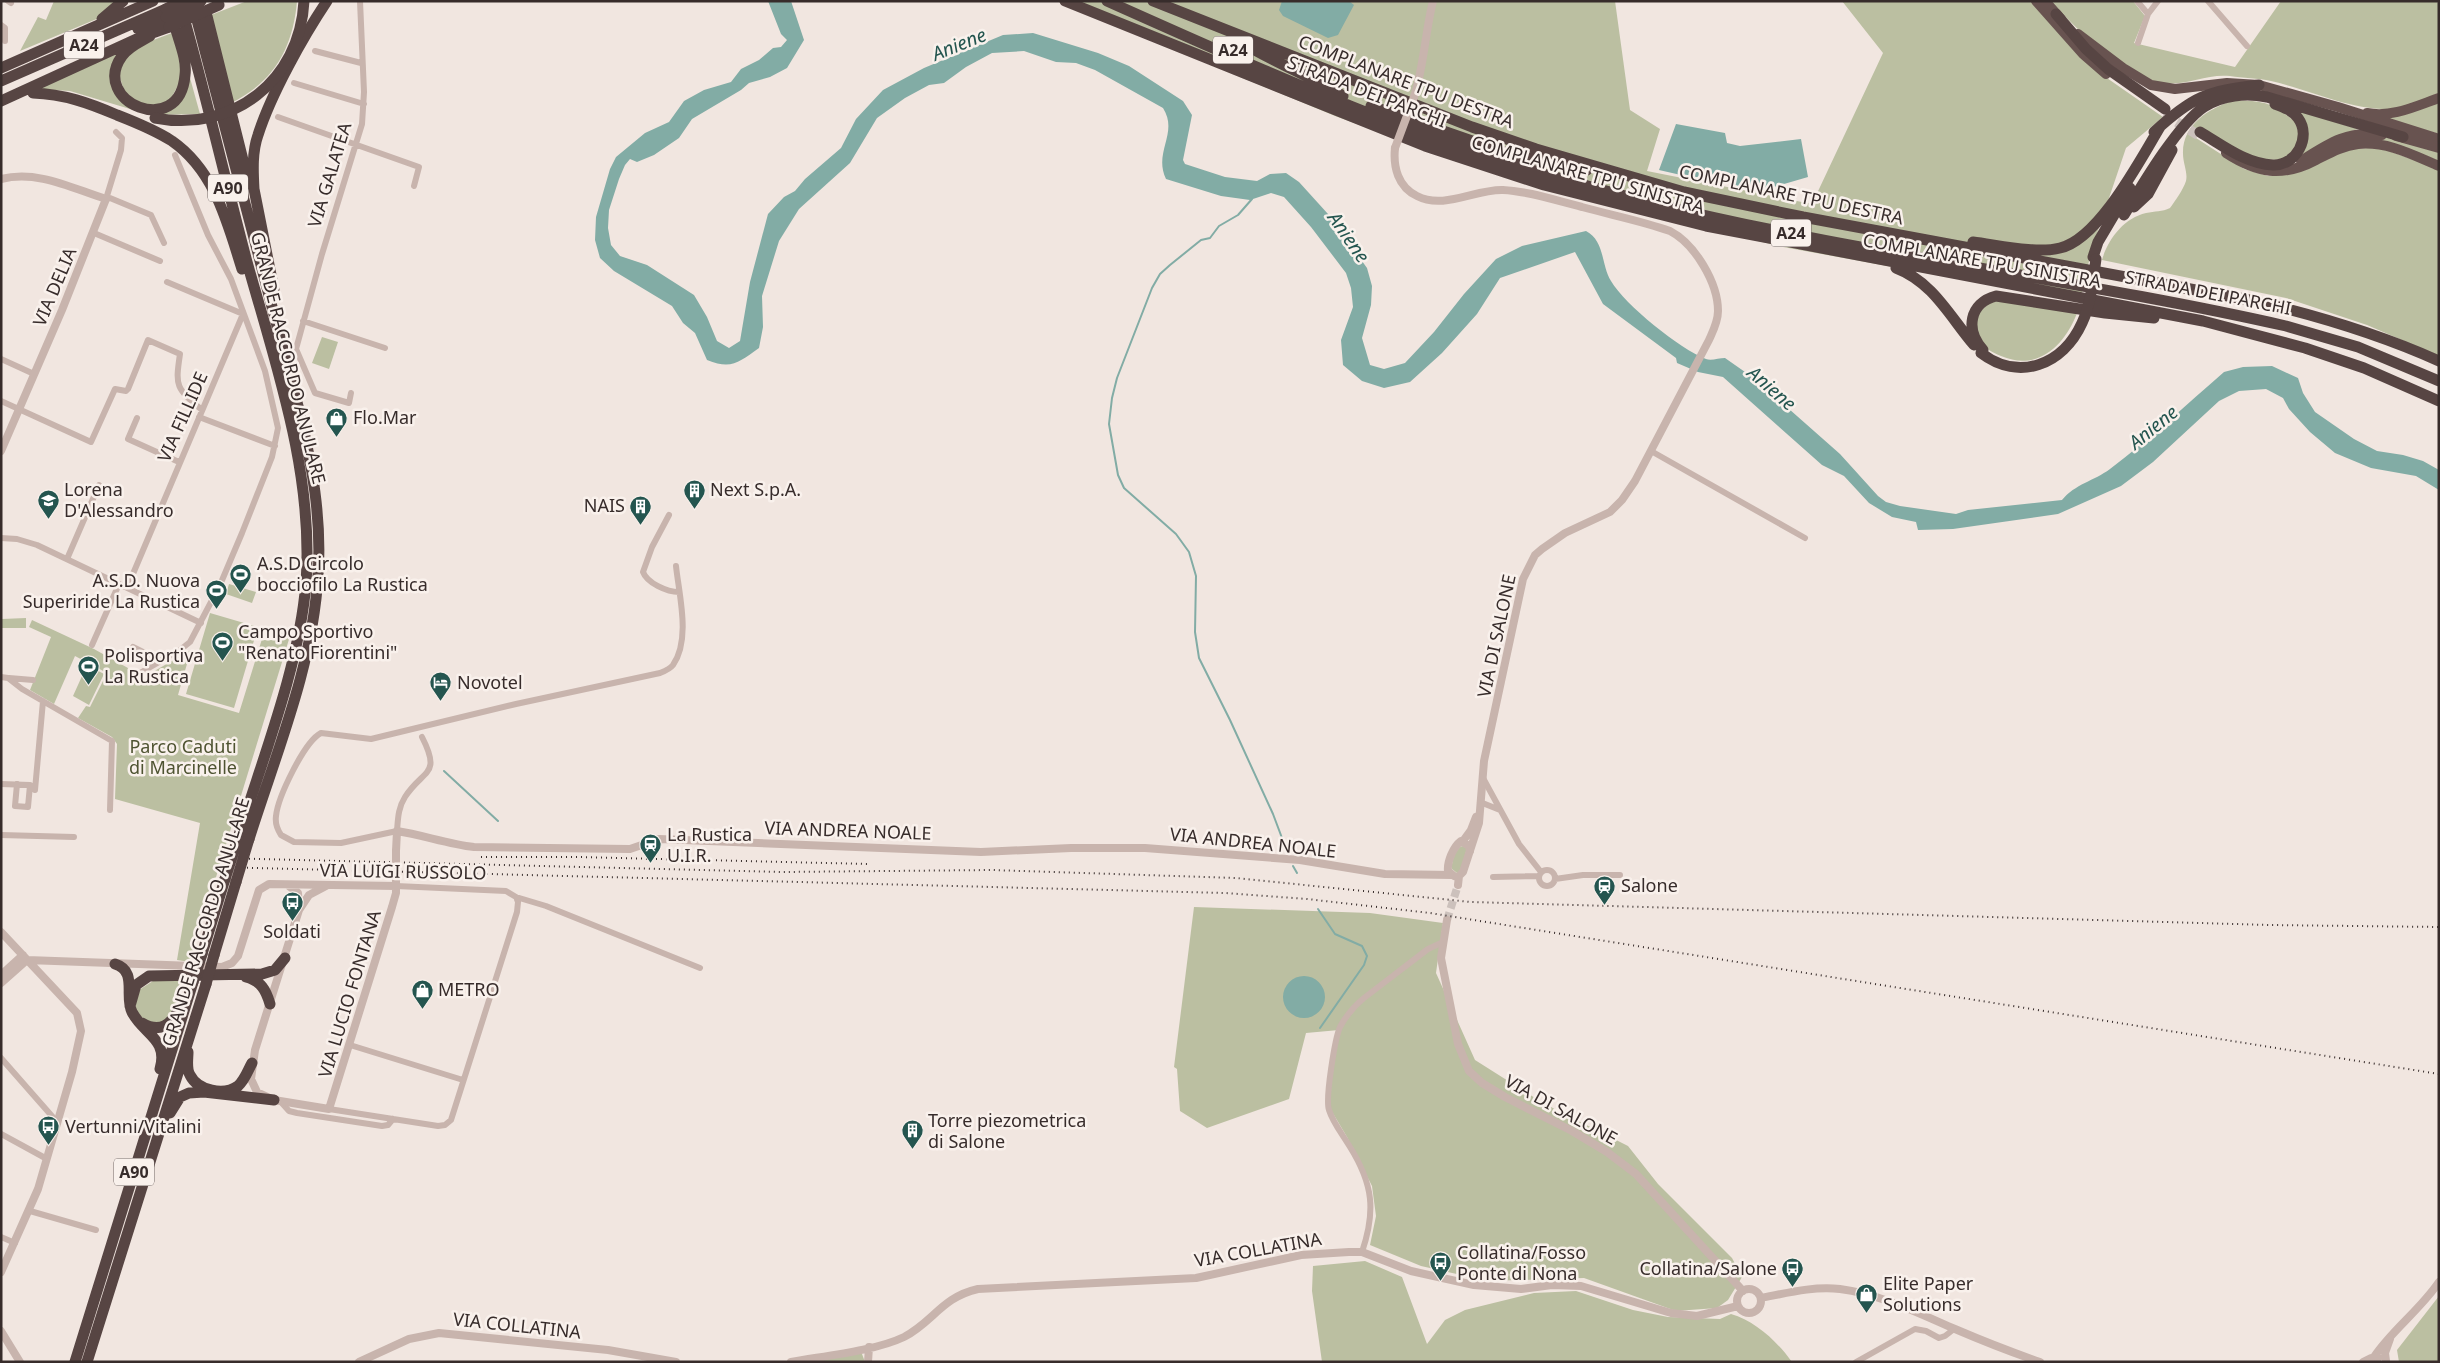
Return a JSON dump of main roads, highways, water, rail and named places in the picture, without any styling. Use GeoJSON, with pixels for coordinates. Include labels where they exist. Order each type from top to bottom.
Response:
{"type":"FeatureCollection","features":[{"type":"Feature","properties":{"kind":"highway"},"geometry":{"type":"LineString","coordinates":[[63,41],[74,33],[108,16],[123,1]]}},
{"type":"Feature","properties":{"kind":"highway"},"geometry":{"type":"LineString","coordinates":[[1,68],[153,1]]}},
{"type":"Feature","properties":{"kind":"highway","name":"A24"},"geometry":{"type":"LineString","coordinates":[[1,80],[172,22],[182,1]]}},
{"type":"Feature","properties":{"kind":"highway","name":"A24"},"geometry":{"type":"LineString","coordinates":[[1,88],[172,22],[201,1]]}},
{"type":"Feature","properties":{"kind":"highway"},"geometry":{"type":"LineString","coordinates":[[1,102],[47,90],[69,92],[154,118],[176,121],[208,119],[231,111],[255,96],[276,76],[290,54],[300,28],[304,1]]}},
{"type":"Feature","properties":{"kind":"highway"},"geometry":{"type":"LineString","coordinates":[[280,337],[272,273],[259,216],[253,173],[258,135],[278,89],[327,1]]}},
{"type":"Feature","properties":{"kind":"highway","name":"COMPLANARE TPU SINISTRA"},"geometry":{"type":"LineString","coordinates":[[1065,1],[1425,146],[1544,185],[1626,208],[1706,226],[1851,255],[2104,301],[2242,332],[2305,348],[2364,368],[2439,401]]}},
{"type":"Feature","properties":{"kind":"highway"},"geometry":{"type":"LineString","coordinates":[[1100,1],[1160,25]]}},
{"type":"Feature","properties":{"kind":"highway","name":"STRADA DEI PARCHI"},"geometry":{"type":"LineString","coordinates":[[1106,1],[1334,100],[1428,136],[1548,175],[1710,216],[1797,234],[2250,318],[2321,335],[2396,361],[2439,381]]}},
{"type":"Feature","properties":{"kind":"highway","name":"STRADA DEI PARCHI"},"geometry":{"type":"LineString","coordinates":[[1124,1],[1343,96],[1574,175],[1713,210],[2287,319],[2360,340],[2439,373]]}},
{"type":"Feature","properties":{"kind":"highway","name":"COMPLANARE TPU DESTRA"},"geometry":{"type":"LineString","coordinates":[[1153,1],[1472,127],[1536,149],[1684,192],[1899,235],[2255,301],[2314,314],[2395,342],[2439,361]]}},
{"type":"Feature","properties":{"kind":"highway"},"geometry":{"type":"LineString","coordinates":[[2036,1],[2094,64],[2164,111]]}},
{"type":"Feature","properties":{"kind":"highway"},"geometry":{"type":"LineString","coordinates":[[2045,1],[2086,49],[2108,69],[2164,111]]}},
{"type":"Feature","properties":{"kind":"highway"},"geometry":{"type":"LineString","coordinates":[[172,22],[186,68],[184,84],[178,97],[164,108],[149,110],[134,106],[123,97],[116,76],[122,56],[172,22],[224,3]]}},
{"type":"Feature","properties":{"kind":"highway"},"geometry":{"type":"LineString","coordinates":[[2056,14],[2102,54],[2152,85],[2174,89],[2227,83],[2259,85],[2338,107],[2439,139]]}},
{"type":"Feature","properties":{"kind":"highway","name":"GRANDE RACCORDO ANULARE"},"geometry":{"type":"LineString","coordinates":[[75,1362],[192,985],[208,954],[244,839],[306,659],[313,622],[318,574],[318,518],[312,469],[300,410],[280,337],[202,18],[255,208],[259,216]]}},
{"type":"Feature","properties":{"kind":"highway"},"geometry":{"type":"LineString","coordinates":[[1197,19],[1235,38],[1272,61],[1324,84],[1343,96]]}},
{"type":"Feature","properties":{"kind":"highway","name":"GRANDE RACCORDO ANULARE"},"geometry":{"type":"LineString","coordinates":[[172,22],[271,350],[301,476],[307,523],[306,582],[300,630],[244,839]]}},
{"type":"Feature","properties":{"kind":"highway"},"geometry":{"type":"LineString","coordinates":[[1,102],[141,38],[150,36]]}},
{"type":"Feature","properties":{"kind":"highway"},"geometry":{"type":"LineString","coordinates":[[1899,235],[2034,248],[2059,248],[2079,240],[2103,214],[2160,127],[2183,106],[2213,92],[2259,85]]}},
{"type":"Feature","properties":{"kind":"highway"},"geometry":{"type":"LineString","coordinates":[[33,93],[66,96],[109,111],[164,137],[191,158],[205,175],[220,204],[260,332],[271,350]]}},
{"type":"Feature","properties":{"kind":"highway"},"geometry":{"type":"LineString","coordinates":[[2095,258],[2110,232],[2124,215],[2148,194],[2166,165],[2181,131],[2197,112],[2209,103],[2239,95],[2260,95],[2283,100],[2439,148]]}},
{"type":"Feature","properties":{"kind":"highway"},"geometry":{"type":"LineString","coordinates":[[2199,133],[2252,161],[2273,165],[2290,160],[2302,143],[2302,127],[2298,118],[2283,107],[2239,95]]}},
{"type":"Feature","properties":{"kind":"highway"},"geometry":{"type":"LineString","coordinates":[[2338,107],[2372,114],[2390,113],[2410,109],[2439,98]]}},
{"type":"Feature","properties":{"kind":"highway"},"geometry":{"type":"LineString","coordinates":[[1851,255],[1898,268],[1917,279],[1936,295],[1982,352],[2000,364],[2020,368],[2046,363],[2063,352],[2083,322],[2095,258],[2106,227],[2183,106]]}},
{"type":"Feature","properties":{"kind":"highway"},"geometry":{"type":"LineString","coordinates":[[2199,133],[2244,164],[2260,170],[2282,171],[2310,163],[2342,146],[2366,143],[2393,147],[2439,166]]}},
{"type":"Feature","properties":{"kind":"highway"},"geometry":{"type":"LineString","coordinates":[[2282,171],[2322,148],[2350,135],[2368,133],[2403,137]]}},
{"type":"Feature","properties":{"kind":"highway"},"geometry":{"type":"LineString","coordinates":[[1506,153],[1684,192]]}},
{"type":"Feature","properties":{"kind":"highway"},"geometry":{"type":"LineString","coordinates":[[1982,352],[1975,340],[1971,320],[1975,309],[1982,301],[1996,296],[2242,332]]}},
{"type":"Feature","properties":{"kind":"highway"},"geometry":{"type":"LineString","coordinates":[[2396,361],[2411,372],[2439,386]]}},
{"type":"Feature","properties":{"kind":"highway","name":"GRANDE RACCORDO ANULARE"},"geometry":{"type":"LineString","coordinates":[[88,1362],[206,984],[208,954]]}},
{"type":"Feature","properties":{"kind":"highway"},"geometry":{"type":"LineString","coordinates":[[130,1006],[136,985],[149,976],[240,975],[272,972],[285,958]]}},
{"type":"Feature","properties":{"kind":"highway"},"geometry":{"type":"LineString","coordinates":[[115,964],[128,975],[130,1006],[133,1015],[156,1042],[162,1056],[148,1125]]}},
{"type":"Feature","properties":{"kind":"highway"},"geometry":{"type":"LineString","coordinates":[[240,975],[252,978],[260,984],[270,1004]]}},
{"type":"Feature","properties":{"kind":"highway"},"geometry":{"type":"LineString","coordinates":[[140,1022],[156,1028],[169,1025],[192,985]]}},
{"type":"Feature","properties":{"kind":"highway"},"geometry":{"type":"LineString","coordinates":[[194,1020],[189,1046],[188,1070],[196,1084],[212,1090],[230,1090],[243,1080],[252,1062]]}},
{"type":"Feature","properties":{"kind":"highway"},"geometry":{"type":"LineString","coordinates":[[150,1160],[176,1102],[184,1095],[204,1092],[277,1101]]}},
{"type":"Feature","properties":{"kind":"water"},"geometry":{"type":"Polygon","coordinates":[[[768,1],[791,1],[804,40],[787,68],[770,77],[749,83],[741,90],[692,119],[679,138],[654,155],[637,162],[630,159],[619,179],[609,210],[608,228],[611,245],[620,256],[647,265],[694,295],[707,317],[717,341],[729,348],[740,341],[750,282],[768,214],[784,197],[795,191],[805,179],[841,148],[856,119],[883,90],[924,68],[1003,35],[1033,33],[1098,53],[1129,66],[1183,101],[1192,115],[1183,160],[1185,164],[1225,177],[1257,181],[1270,174],[1286,173],[1299,182],[1328,214],[1367,268],[1372,286],[1371,305],[1362,338],[1370,365],[1384,369],[1405,363],[1496,259],[1522,246],[1586,231],[1592,235],[1600,247],[1611,281],[1640,314],[1695,354],[1708,360],[1725,358],[1755,379],[1840,454],[1878,496],[1886,502],[1900,506],[1956,514],[1968,510],[2062,500],[2079,486],[2104,473],[2125,458],[2224,372],[2243,367],[2272,366],[2298,378],[2303,393],[2315,412],[2354,439],[2377,451],[2403,455],[2423,461],[2439,470],[2439,490],[2416,476],[2371,468],[2335,453],[2310,432],[2289,409],[2283,398],[2266,389],[2239,391],[2219,401],[2153,462],[2121,486],[2058,514],[1953,529],[1918,530],[1916,522],[1892,517],[1869,503],[1844,476],[1822,465],[1723,377],[1698,372],[1677,363],[1676,358],[1603,304],[1575,252],[1500,278],[1477,314],[1442,353],[1410,382],[1384,388],[1362,381],[1343,365],[1341,340],[1353,307],[1351,288],[1346,273],[1311,227],[1284,197],[1271,193],[1250,200],[1221,196],[1166,179],[1162,160],[1168,126],[1163,108],[1095,70],[1076,63],[1056,62],[1024,51],[992,53],[966,67],[944,83],[929,85],[905,98],[877,118],[850,163],[799,209],[779,241],[762,296],[763,327],[759,348],[735,363],[716,363],[707,360],[695,333],[683,323],[672,306],[614,271],[600,258],[595,240],[596,217],[610,169],[616,157],[645,133],[669,122],[684,101],[704,90],[731,82],[741,69],[759,60],[773,48],[781,47],[787,40],[781,34],[768,1]]]}},
{"type":"Feature","properties":{"kind":"water"},"geometry":{"type":"Polygon","coordinates":[[[1282,1],[1349,1],[1354,5],[1338,35],[1328,38],[1283,16],[1279,10],[1282,1]]]}},
{"type":"Feature","properties":{"kind":"water"},"geometry":{"type":"Polygon","coordinates":[[[1676,124],[1725,133],[1727,143],[1740,146],[1801,139],[1808,177],[1757,192],[1703,175],[1694,178],[1659,170],[1676,124]]]}},
{"type":"Feature","properties":{"kind":"water"},"geometry":{"type":"Polygon","coordinates":[[[1304,976],[1319,982],[1325,997],[1319,1012],[1304,1018],[1289,1012],[1283,997],[1289,982],[1304,976]]]}},
{"type":"Feature","properties":{"kind":"waterway"},"geometry":{"type":"LineString","coordinates":[[1252,199],[1238,215],[1219,226],[1210,238],[1201,240],[1160,274],[1152,288],[1117,378],[1109,424],[1118,475],[1124,488],[1176,534],[1189,552],[1196,576],[1195,632],[1199,658],[1273,814],[1288,854]]}},
{"type":"Feature","properties":{"kind":"waterway"},"geometry":{"type":"LineString","coordinates":[[444,771],[498,821]]}},
{"type":"Feature","properties":{"kind":"waterway"},"geometry":{"type":"LineString","coordinates":[[1293,866],[1297,873]]}},
{"type":"Feature","properties":{"kind":"waterway"},"geometry":{"type":"LineString","coordinates":[[1318,909],[1335,934],[1362,946],[1367,956],[1364,965],[1320,1028]]}},
{"type":"Feature","properties":{"kind":"tunnel"},"geometry":{"type":"LineString","coordinates":[[2164,114],[2198,135]]}},
{"type":"Feature","properties":{"kind":"tunnel"},"geometry":{"type":"LineString","coordinates":[[1447,920],[1458,885]]}},
{"type":"Feature","properties":{"kind":"railway"},"geometry":{"type":"LineString","coordinates":[[481,857],[577,857],[868,864]]}},
{"type":"Feature","properties":{"kind":"railway"},"geometry":{"type":"LineString","coordinates":[[219,858],[783,872],[992,870],[1236,878],[1471,902],[2269,925],[2439,927]]}},
{"type":"Feature","properties":{"kind":"railway"},"geometry":{"type":"LineString","coordinates":[[217,867],[1225,893],[1307,899],[1430,913],[2439,1074]]}},
{"type":"Feature","properties":{"kind":"place","name":"Flo.Mar"},"geometry":{"type":"Point","coordinates":[337,437]}},
{"type":"Feature","properties":{"kind":"place","name":"Next S.p.A."},"geometry":{"type":"Point","coordinates":[694,509]}},
{"type":"Feature","properties":{"kind":"place","name":"Lorena D'Alessandro"},"geometry":{"type":"Point","coordinates":[48,519]}},
{"type":"Feature","properties":{"kind":"place","name":"NAIS"},"geometry":{"type":"Point","coordinates":[641,525]}},
{"type":"Feature","properties":{"kind":"place","name":"A.S.D Circolo bocciofilo La Rustica"},"geometry":{"type":"Point","coordinates":[241,593]}},
{"type":"Feature","properties":{"kind":"place","name":"A.S.D. Nuova Superiride La Rustica"},"geometry":{"type":"Point","coordinates":[216,610]}},
{"type":"Feature","properties":{"kind":"place","name":"Campo Sportivo \"Renato Fiorentini\""},"geometry":{"type":"Point","coordinates":[222,661]}},
{"type":"Feature","properties":{"kind":"place","name":"Polisportiva La Rustica"},"geometry":{"type":"Point","coordinates":[88,685]}},
{"type":"Feature","properties":{"kind":"place","name":"Novotel"},"geometry":{"type":"Point","coordinates":[441,702]}},
{"type":"Feature","properties":{"kind":"place","name":"La Rustica U.I.R."},"geometry":{"type":"Point","coordinates":[651,864]}},
{"type":"Feature","properties":{"kind":"place","name":"Salone"},"geometry":{"type":"Point","coordinates":[1605,905]}},
{"type":"Feature","properties":{"kind":"place","name":"Soldati"},"geometry":{"type":"Point","coordinates":[292,921]}},
{"type":"Feature","properties":{"kind":"place","name":"METRO"},"geometry":{"type":"Point","coordinates":[422,1009]}},
{"type":"Feature","properties":{"kind":"place","name":"Vertunni/Vitalini"},"geometry":{"type":"Point","coordinates":[49,1146]}},
{"type":"Feature","properties":{"kind":"place","name":"Torre piezometrica di Salone"},"geometry":{"type":"Point","coordinates":[912,1150]}},
{"type":"Feature","properties":{"kind":"place","name":"Collatina/Fosso Ponte di Nona"},"geometry":{"type":"Point","coordinates":[1441,1282]}},
{"type":"Feature","properties":{"kind":"place","name":"Collatina/Salone"},"geometry":{"type":"Point","coordinates":[1793,1288]}},
{"type":"Feature","properties":{"kind":"place","name":"Elite Paper Solutions"},"geometry":{"type":"Point","coordinates":[1867,1313]}},
{"type":"Feature","properties":{"kind":"water label","name":"Aniene"},"geometry":{"type":"Point","coordinates":[959,44]}},
{"type":"Feature","properties":{"kind":"water label","name":"Aniene"},"geometry":{"type":"Point","coordinates":[1349,237]}},
{"type":"Feature","properties":{"kind":"water label","name":"Aniene"},"geometry":{"type":"Point","coordinates":[1772,388]}},
{"type":"Feature","properties":{"kind":"water label","name":"Aniene"},"geometry":{"type":"Point","coordinates":[2153,427]}},
{"type":"Feature","properties":{"kind":"park label","name":"Parco Caduti di Marcinelle"},"geometry":{"type":"Point","coordinates":[183,758]}}]}
